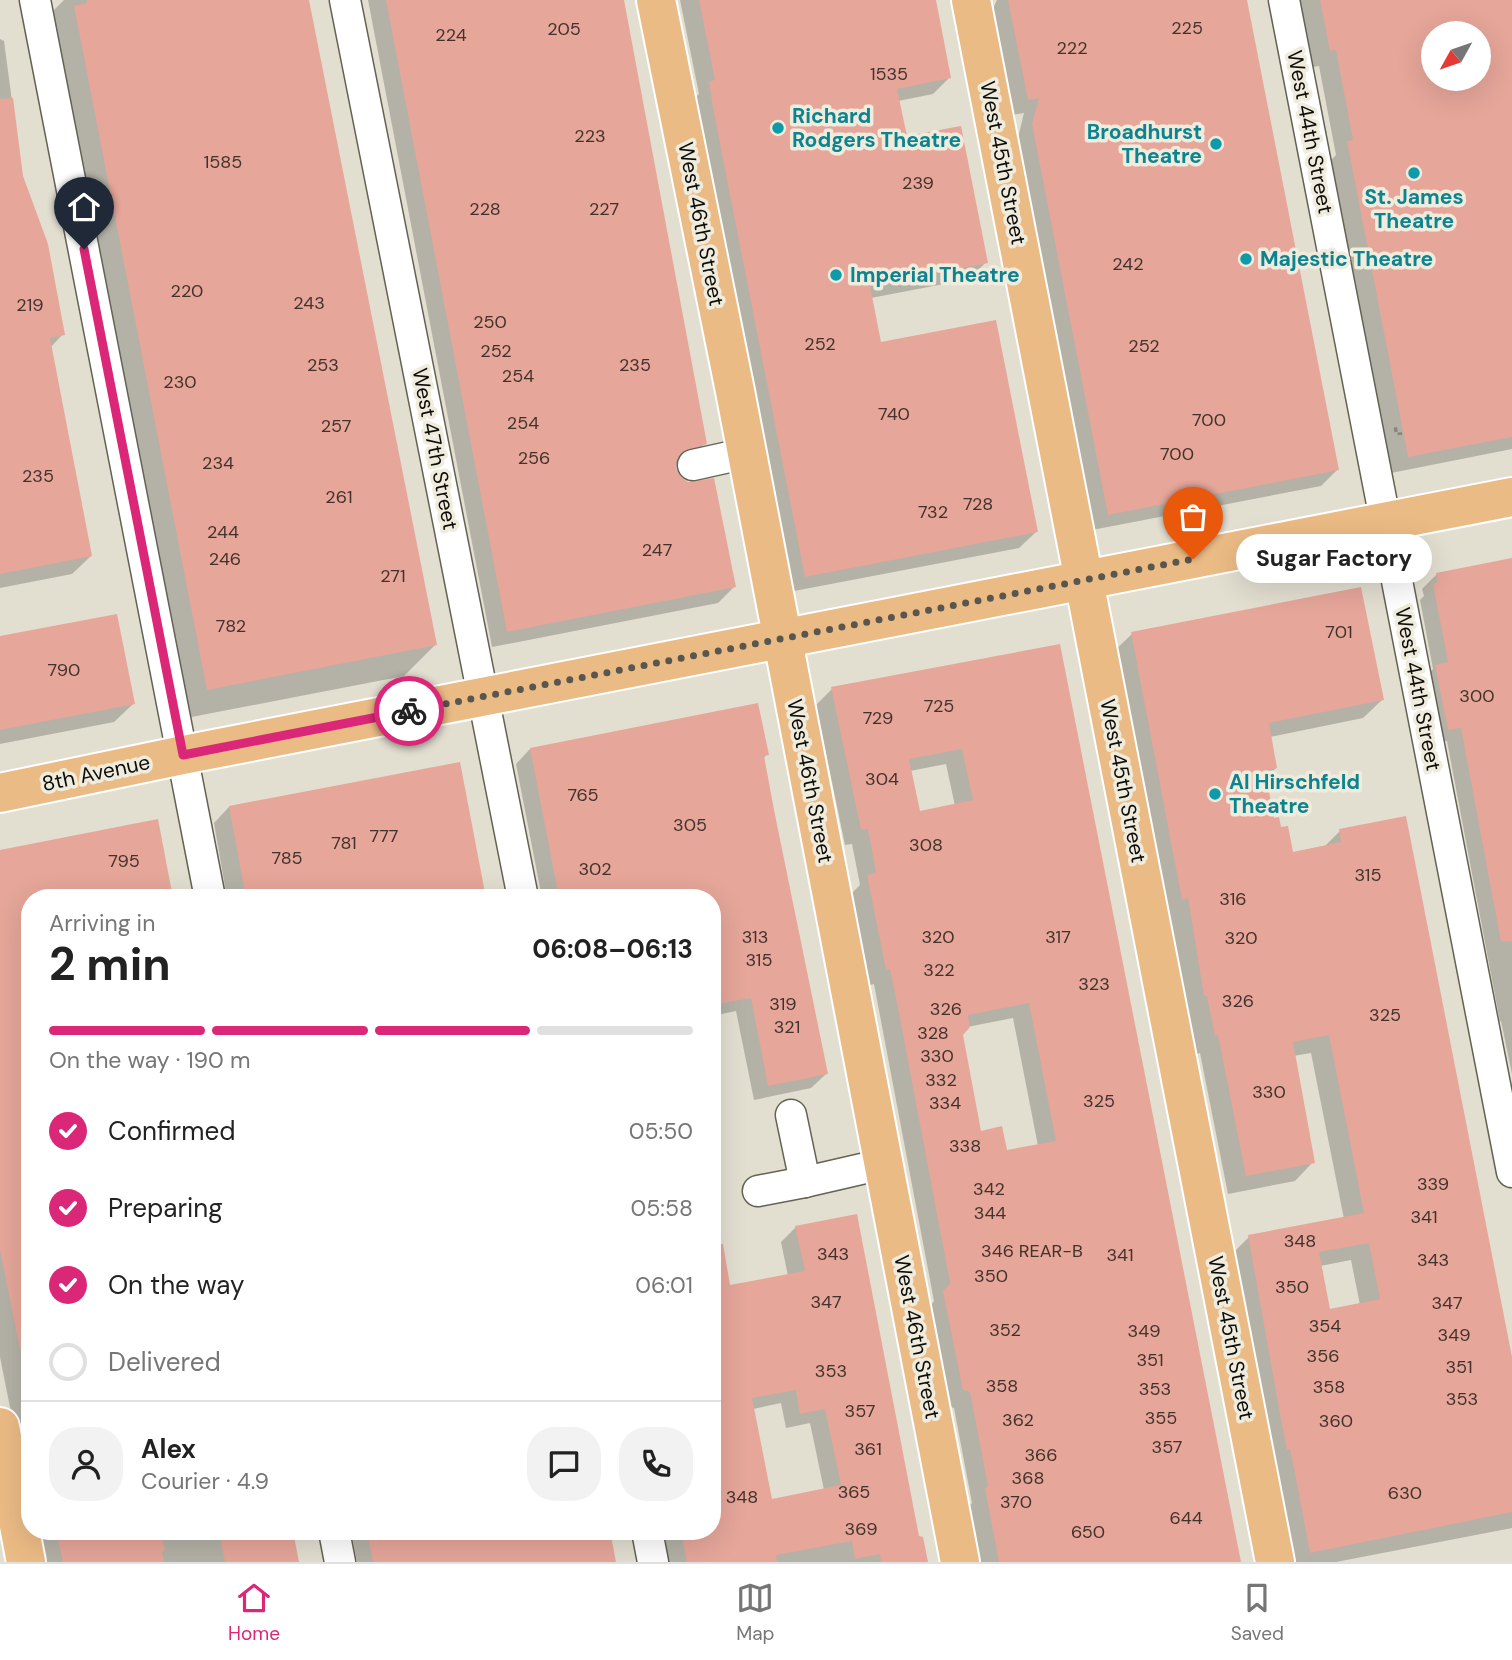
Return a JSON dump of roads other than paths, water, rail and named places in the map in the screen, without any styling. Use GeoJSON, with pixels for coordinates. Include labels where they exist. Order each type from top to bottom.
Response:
{"type":"FeatureCollection","features":[{"type":"Feature","properties":{"kind":"main road","name":"West 46th Street"},"geometry":{"type":"LineString","coordinates":[[656,0],[747,453],[960,1562]]}},
{"type":"Feature","properties":{"kind":"main road","name":"West 45th Street"},"geometry":{"type":"LineString","coordinates":[[971,0],[1275,1562]]}},
{"type":"Feature","properties":{"kind":"main road","name":"8th Avenue"},"geometry":{"type":"LineString","coordinates":[[0,793],[484,696],[1512,497]]}},
{"type":"Feature","properties":{"kind":"main road"},"geometry":{"type":"LineString","coordinates":[[0,1427],[21,1536]]}},
{"type":"Feature","properties":{"kind":"main road"},"geometry":{"type":"LineString","coordinates":[[22,1540],[26,1562]]}},
{"type":"Feature","properties":{"kind":"street"},"geometry":{"type":"LineString","coordinates":[[34,0],[208,889]]}},
{"type":"Feature","properties":{"kind":"street","name":"West 47th Street"},"geometry":{"type":"LineString","coordinates":[[345,0],[521,889]]}},
{"type":"Feature","properties":{"kind":"street","name":"West 44th Street"},"geometry":{"type":"LineString","coordinates":[[1284,0],[1385,521],[1502,1070],[1512,1172]]}},
{"type":"Feature","properties":{"kind":"street"},"geometry":{"type":"LineString","coordinates":[[694,465],[747,453]]}},
{"type":"Feature","properties":{"kind":"street"},"geometry":{"type":"LineString","coordinates":[[791,1115],[805,1182]]}},
{"type":"Feature","properties":{"kind":"street"},"geometry":{"type":"LineString","coordinates":[[758,1191],[883,1164]]}},
{"type":"Feature","properties":{"kind":"street"},"geometry":{"type":"LineString","coordinates":[[336,1540],[340,1562]]}},
{"type":"Feature","properties":{"kind":"street"},"geometry":{"type":"LineString","coordinates":[[649,1540],[653,1562]]}},
{"type":"Feature","properties":{"kind":"place","name":"Richard Rodgers Theatre"},"geometry":{"type":"Point","coordinates":[778,128]}},
{"type":"Feature","properties":{"kind":"place","name":"Broadhurst Theatre"},"geometry":{"type":"Point","coordinates":[1216,144]}},
{"type":"Feature","properties":{"kind":"place","name":"St. James Theatre"},"geometry":{"type":"Point","coordinates":[1414,173]}},
{"type":"Feature","properties":{"kind":"place","name":"Majestic Theatre"},"geometry":{"type":"Point","coordinates":[1246,259]}},
{"type":"Feature","properties":{"kind":"place","name":"Imperial Theatre"},"geometry":{"type":"Point","coordinates":[836,275]}},
{"type":"Feature","properties":{"kind":"place","name":"Sugar Factory"},"geometry":{"type":"Point","coordinates":[1193,559]}},
{"type":"Feature","properties":{"kind":"place","name":"Al Hirschfeld Theatre"},"geometry":{"type":"Point","coordinates":[1215,794]}}]}
